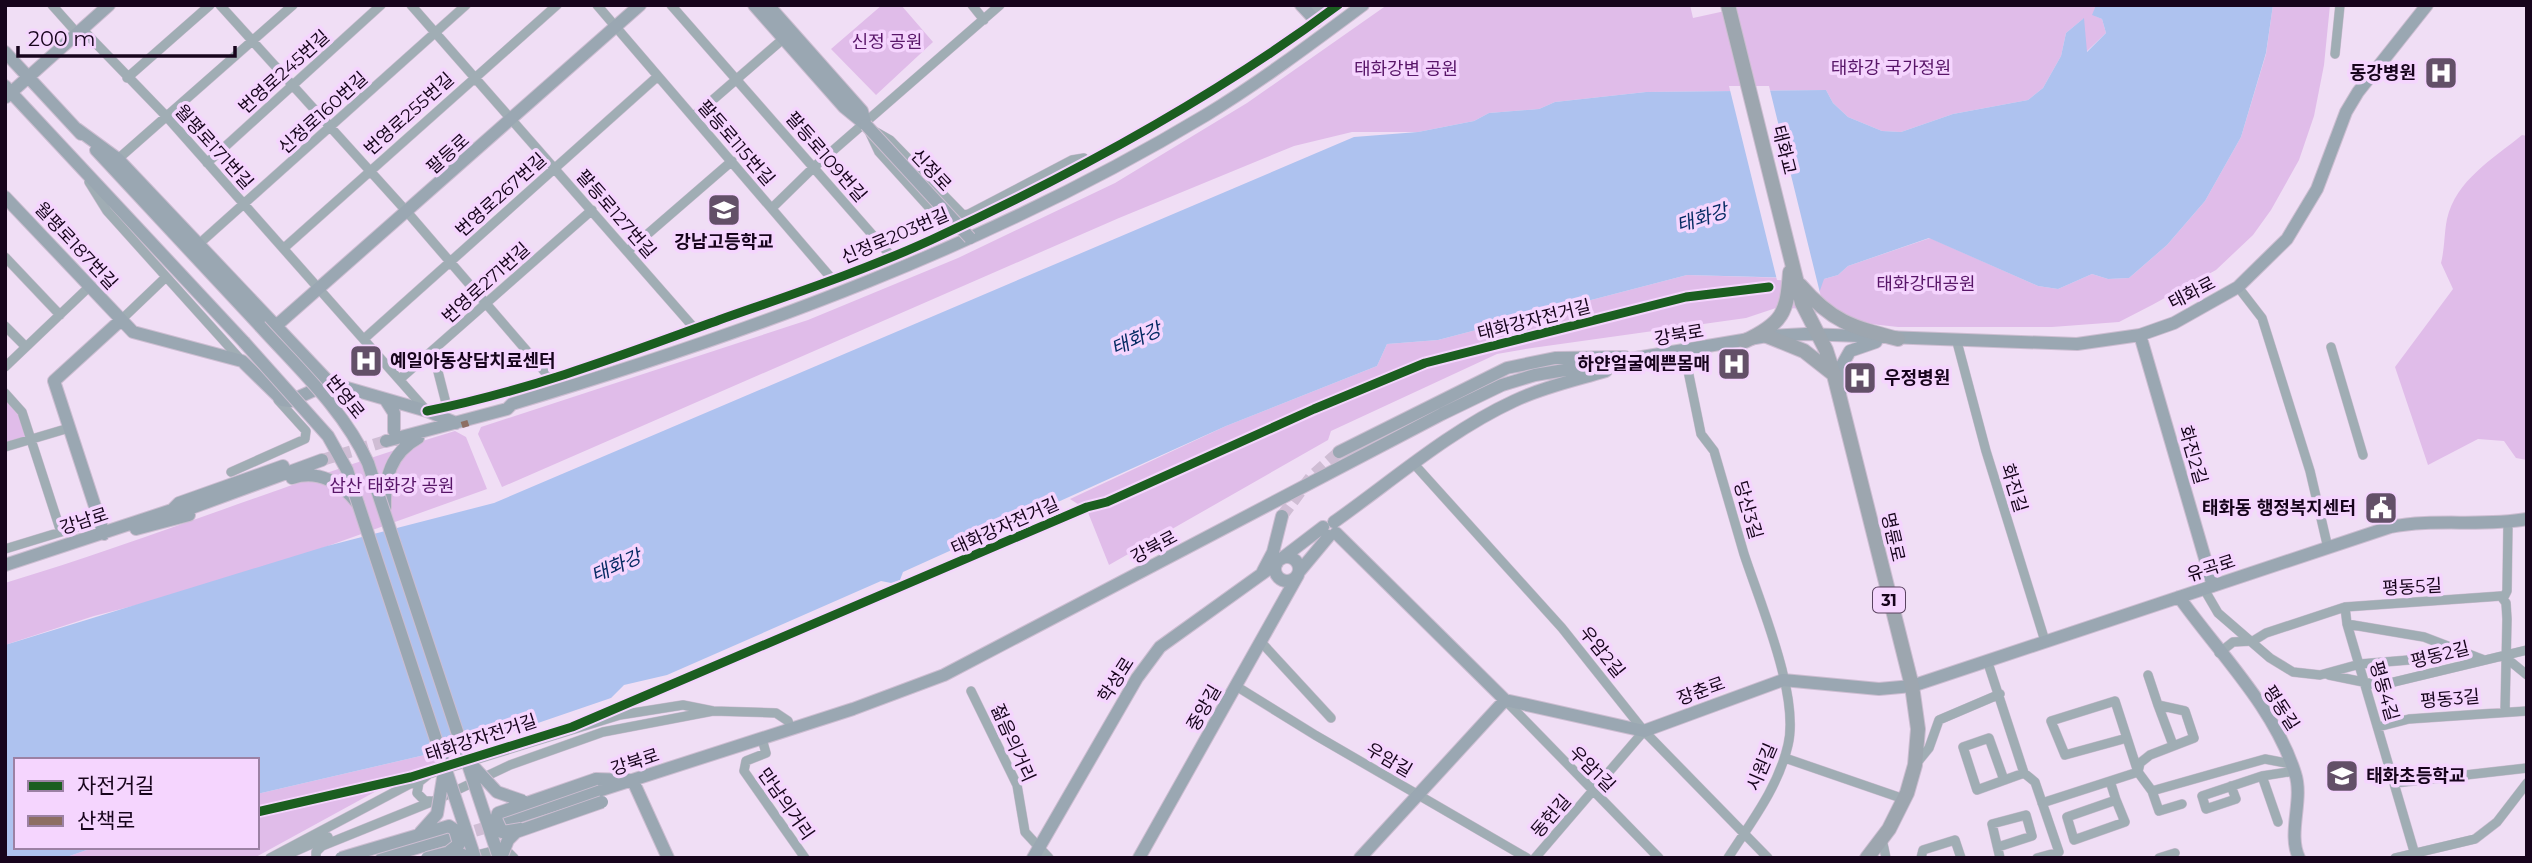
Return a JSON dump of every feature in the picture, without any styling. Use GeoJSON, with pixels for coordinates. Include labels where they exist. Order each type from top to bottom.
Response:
{"type":"FeatureCollection","features":[{"type":"Feature","properties":{"kind":"main road"},"geometry":{"type":"LineString","coordinates":[[109,5],[28,77],[7,92],[328,436],[342,459],[363,513],[475,858]]}},
{"type":"Feature","properties":{"kind":"main road","name":"팔등로"},"geometry":{"type":"LineString","coordinates":[[277,325],[408,213],[640,5]]}},
{"type":"Feature","properties":{"kind":"main road","name":"신정로"},"geometry":{"type":"LineString","coordinates":[[754,5],[783,39],[862,111],[866,125],[970,238]]}},
{"type":"Feature","properties":{"kind":"main road","name":"신정로"},"geometry":{"type":"LineString","coordinates":[[768,5],[835,89]]}},
{"type":"Feature","properties":{"kind":"main road"},"geometry":{"type":"LineString","coordinates":[[77,129],[118,159],[330,383],[453,417],[507,409],[512,404],[796,311],[903,269],[1125,161],[1208,114],[1363,5]]}},
{"type":"Feature","properties":{"kind":"main road","name":"태화교"},"geometry":{"type":"LineString","coordinates":[[1728,5],[1797,281],[1808,302]]}},
{"type":"Feature","properties":{"kind":"main road","name":"태화로"},"geometry":{"type":"LineString","coordinates":[[1819,336],[2077,344],[2140,335],[2197,312],[2238,287],[2273,254],[2300,221],[2325,172],[2346,112],[2358,92],[2427,5]]}},
{"type":"Feature","properties":{"kind":"main road","name":"번영로"},"geometry":{"type":"LineString","coordinates":[[5,52],[260,327],[347,425],[363,450],[385,507],[500,858]]}},
{"type":"Feature","properties":{"kind":"main road","name":"월평로187번길"},"geometry":{"type":"LineString","coordinates":[[5,197],[133,332],[242,361]]}},
{"type":"Feature","properties":{"kind":"main road"},"geometry":{"type":"LineString","coordinates":[[1745,341],[1776,322],[1786,307],[1791,257]]}},
{"type":"Feature","properties":{"kind":"main road"},"geometry":{"type":"LineString","coordinates":[[1808,302],[1856,328],[1892,339]]}},
{"type":"Feature","properties":{"kind":"main road","name":"명륜로"},"geometry":{"type":"LineString","coordinates":[[1808,302],[1842,404],[1912,686],[1918,729],[1915,765],[1904,799],[1882,839],[1867,858]]}},
{"type":"Feature","properties":{"kind":"main road"},"geometry":{"type":"LineString","coordinates":[[121,320],[54,381],[104,534],[181,518],[301,475],[314,475],[334,483],[352,497],[363,513]]}},
{"type":"Feature","properties":{"kind":"main road","name":"화진2길"},"geometry":{"type":"LineString","coordinates":[[2140,335],[2209,587]]}},
{"type":"Feature","properties":{"kind":"main road","name":"강북로"},"geometry":{"type":"LineString","coordinates":[[508,820],[915,687],[971,662],[1502,385],[1553,371],[1646,359],[1767,337],[1819,336]]}},
{"type":"Feature","properties":{"kind":"main road"},"geometry":{"type":"LineString","coordinates":[[1767,337],[1804,351],[1834,375]]}},
{"type":"Feature","properties":{"kind":"main road"},"geometry":{"type":"LineString","coordinates":[[1842,404],[1841,367],[1850,351],[1892,339]]}},
{"type":"Feature","properties":{"kind":"main road"},"geometry":{"type":"LineString","coordinates":[[1339,452],[1507,368],[1555,358],[1646,359]]}},
{"type":"Feature","properties":{"kind":"main road"},"geometry":{"type":"LineString","coordinates":[[1276,563],[1331,530],[1450,439],[1515,400],[1646,359]]}},
{"type":"Feature","properties":{"kind":"main road"},"geometry":{"type":"LineString","coordinates":[[242,361],[275,396],[290,401],[330,383]]}},
{"type":"Feature","properties":{"kind":"main road"},"geometry":{"type":"LineString","coordinates":[[385,399],[394,413],[388,436],[505,402],[512,404]]}},
{"type":"Feature","properties":{"kind":"main road"},"geometry":{"type":"LineString","coordinates":[[385,507],[390,468],[399,452],[406,445],[449,430],[453,417]]}},
{"type":"Feature","properties":{"kind":"main road","name":"강남로"},"geometry":{"type":"LineString","coordinates":[[5,565],[104,534],[172,510],[179,503],[321,457]]}},
{"type":"Feature","properties":{"kind":"main road"},"geometry":{"type":"LineString","coordinates":[[1276,563],[1287,557],[1295,560],[1298,573],[1288,582],[1276,563],[1282,516]]}},
{"type":"Feature","properties":{"kind":"main road"},"geometry":{"type":"LineString","coordinates":[[100,520],[151,517]]}},
{"type":"Feature","properties":{"kind":"main road","name":"유곡로"},"geometry":{"type":"LineString","coordinates":[[1912,686],[2402,525],[2508,523],[2527,520]]}},
{"type":"Feature","properties":{"kind":"main road"},"geometry":{"type":"LineString","coordinates":[[1331,530],[1504,701],[1644,731]]}},
{"type":"Feature","properties":{"kind":"main road","name":"중앙길"},"geometry":{"type":"LineString","coordinates":[[1139,858],[1298,573],[1331,530]]}},
{"type":"Feature","properties":{"kind":"main road","name":"학성로"},"geometry":{"type":"LineString","coordinates":[[1033,858],[1137,678],[1160,647],[1276,563]]}},
{"type":"Feature","properties":{"kind":"main road","name":"평동길"},"geometry":{"type":"LineString","coordinates":[[2179,597],[2282,738],[2293,768],[2298,807],[2294,845],[2299,858]]}},
{"type":"Feature","properties":{"kind":"main road","name":"장춘로"},"geometry":{"type":"LineString","coordinates":[[1644,731],[1783,680],[1879,689],[1912,686]]}},
{"type":"Feature","properties":{"kind":"main road"},"geometry":{"type":"LineString","coordinates":[[1360,858],[1504,701]]}},
{"type":"Feature","properties":{"kind":"main road"},"geometry":{"type":"LineString","coordinates":[[465,754],[497,792],[510,799],[530,801]]}},
{"type":"Feature","properties":{"kind":"main road"},"geometry":{"type":"LineString","coordinates":[[416,836],[428,827],[440,807],[444,761]]}},
{"type":"Feature","properties":{"kind":"main road"},"geometry":{"type":"LineString","coordinates":[[596,779],[633,781],[602,802],[521,829],[502,832],[497,816],[501,811],[596,779]]}},
{"type":"Feature","properties":{"kind":"main road"},"geometry":{"type":"LineString","coordinates":[[633,781],[668,858]]}},
{"type":"Feature","properties":{"kind":"main road"},"geometry":{"type":"LineString","coordinates":[[341,858],[452,826],[459,844],[382,858]]}},
{"type":"Feature","properties":{"kind":"main road"},"geometry":{"type":"LineString","coordinates":[[500,858],[508,840],[521,829]]}},
{"type":"Feature","properties":{"kind":"main road"},"geometry":{"type":"LineString","coordinates":[[427,858],[449,845]]}},
{"type":"Feature","properties":{"kind":"main road"},"geometry":{"type":"LineString","coordinates":[[449,845],[468,858]]}},
{"type":"Feature","properties":{"kind":"street","name":"월평로171번길"},"geometry":{"type":"LineString","coordinates":[[52,5],[166,116],[427,411]]}},
{"type":"Feature","properties":{"kind":"street"},"geometry":{"type":"LineString","coordinates":[[127,78],[210,5]]}},
{"type":"Feature","properties":{"kind":"street"},"geometry":{"type":"LineString","coordinates":[[220,5],[451,261],[551,379]]}},
{"type":"Feature","properties":{"kind":"street"},"geometry":{"type":"LineString","coordinates":[[118,159],[293,5]]}},
{"type":"Feature","properties":{"kind":"street","name":"번영로245번길"},"geometry":{"type":"LineString","coordinates":[[207,163],[381,5]]}},
{"type":"Feature","properties":{"kind":"street","name":"팔등로127번길"},"geometry":{"type":"LineString","coordinates":[[411,5],[695,329]]}},
{"type":"Feature","properties":{"kind":"street","name":"신정로160번길"},"geometry":{"type":"LineString","coordinates":[[200,243],[466,5]]}},
{"type":"Feature","properties":{"kind":"street","name":"번영로255번길"},"geometry":{"type":"LineString","coordinates":[[284,248],[556,5]]}},
{"type":"Feature","properties":{"kind":"street","name":"팔등로115번길"},"geometry":{"type":"LineString","coordinates":[[597,5],[832,279]]}},
{"type":"Feature","properties":{"kind":"street","name":"팔등로109번길"},"geometry":{"type":"LineString","coordinates":[[671,5],[891,256]]}},
{"type":"Feature","properties":{"kind":"street"},"geometry":{"type":"LineString","coordinates":[[972,5],[984,20]]}},
{"type":"Feature","properties":{"kind":"street"},"geometry":{"type":"LineString","coordinates":[[772,208],[814,167],[866,125],[1000,5]]}},
{"type":"Feature","properties":{"kind":"street"},"geometry":{"type":"LineString","coordinates":[[1309,14],[1321,5]]}},
{"type":"Feature","properties":{"kind":"street","name":"신정로203번길"},"geometry":{"type":"LineString","coordinates":[[453,417],[551,379],[625,357],[940,235],[1096,155],[1215,88],[1309,14],[1338,5]]}},
{"type":"Feature","properties":{"kind":"street"},"geometry":{"type":"LineString","coordinates":[[2335,54],[2340,5]]}},
{"type":"Feature","properties":{"kind":"street"},"geometry":{"type":"LineString","coordinates":[[693,117],[783,39]]}},
{"type":"Feature","properties":{"kind":"street","name":"번영로267번길"},"geometry":{"type":"LineString","coordinates":[[365,338],[658,76]]}},
{"type":"Feature","properties":{"kind":"street"},"geometry":{"type":"LineString","coordinates":[[866,125],[890,140],[962,214],[967,215],[1072,160],[1096,155]]}},
{"type":"Feature","properties":{"kind":"street"},"geometry":{"type":"LineString","coordinates":[[866,125],[879,152],[945,225],[940,235]]}},
{"type":"Feature","properties":{"kind":"street"},"geometry":{"type":"LineString","coordinates":[[628,251],[732,161]]}},
{"type":"Feature","properties":{"kind":"street"},"geometry":{"type":"LineString","coordinates":[[80,169],[107,211],[242,361]]}},
{"type":"Feature","properties":{"kind":"street","name":"번영로271번길"},"geometry":{"type":"LineString","coordinates":[[400,379],[592,210]]}},
{"type":"Feature","properties":{"kind":"street"},"geometry":{"type":"LineString","coordinates":[[5,257],[60,315]]}},
{"type":"Feature","properties":{"kind":"street"},"geometry":{"type":"LineString","coordinates":[[121,320],[166,277]]}},
{"type":"Feature","properties":{"kind":"street"},"geometry":{"type":"LineString","coordinates":[[5,367],[90,286]]}},
{"type":"Feature","properties":{"kind":"street"},"geometry":{"type":"LineString","coordinates":[[2238,287],[2256,307],[2264,324],[2310,471],[2328,548]]}},
{"type":"Feature","properties":{"kind":"street"},"geometry":{"type":"LineString","coordinates":[[5,326],[26,347]]}},
{"type":"Feature","properties":{"kind":"street","name":"화진길"},"geometry":{"type":"LineString","coordinates":[[1957,342],[1986,451],[2045,641]]}},
{"type":"Feature","properties":{"kind":"street"},"geometry":{"type":"LineString","coordinates":[[2331,347],[2363,455]]}},
{"type":"Feature","properties":{"kind":"street"},"geometry":{"type":"LineString","coordinates":[[433,352],[453,417]]}},
{"type":"Feature","properties":{"kind":"street","name":"당산3길"},"geometry":{"type":"LineString","coordinates":[[1684,352],[1701,434],[1714,451],[1783,680]]}},
{"type":"Feature","properties":{"kind":"street"},"geometry":{"type":"LineString","coordinates":[[5,393],[22,412],[61,532]]}},
{"type":"Feature","properties":{"kind":"street"},"geometry":{"type":"LineString","coordinates":[[231,472],[304,439],[306,430],[275,396]]}},
{"type":"Feature","properties":{"kind":"street"},"geometry":{"type":"LineString","coordinates":[[5,447],[69,428]]}},
{"type":"Feature","properties":{"kind":"street","name":"우암2길"},"geometry":{"type":"LineString","coordinates":[[1414,464],[1562,628],[1644,731],[1768,858]]}},
{"type":"Feature","properties":{"kind":"street"},"geometry":{"type":"LineString","coordinates":[[5,549],[100,520]]}},
{"type":"Feature","properties":{"kind":"street"},"geometry":{"type":"LineString","coordinates":[[2505,711],[2507,618],[2503,599],[2507,590],[2508,523]]}},
{"type":"Feature","properties":{"kind":"street","name":"평동2길"},"geometry":{"type":"LineString","coordinates":[[2209,587],[2218,613],[2287,670],[2302,674],[2345,677],[2366,683],[2419,678],[2527,650]]}},
{"type":"Feature","properties":{"kind":"street","name":"평동5길"},"geometry":{"type":"LineString","coordinates":[[2233,642],[2253,641],[2266,633],[2345,607],[2489,596],[2501,596],[2503,599]]}},
{"type":"Feature","properties":{"kind":"street","name":"평동4길"},"geometry":{"type":"LineString","coordinates":[[2345,607],[2347,624],[2415,855]]}},
{"type":"Feature","properties":{"kind":"street"},"geometry":{"type":"LineString","coordinates":[[2219,653],[2233,642],[2229,620]]}},
{"type":"Feature","properties":{"kind":"street","name":"평동2길"},"geometry":{"type":"LineString","coordinates":[[2347,624],[2417,635],[2446,643],[2484,660]]}},
{"type":"Feature","properties":{"kind":"street"},"geometry":{"type":"LineString","coordinates":[[1261,642],[1331,718]]}},
{"type":"Feature","properties":{"kind":"street"},"geometry":{"type":"LineString","coordinates":[[2505,657],[2527,675]]}},
{"type":"Feature","properties":{"kind":"street","name":"평동2길"},"geometry":{"type":"LineString","coordinates":[[2320,675],[2360,664],[2421,659]]}},
{"type":"Feature","properties":{"kind":"street"},"geometry":{"type":"LineString","coordinates":[[1987,660],[2024,773],[2035,782],[2059,852],[2037,858]]}},
{"type":"Feature","properties":{"kind":"street"},"geometry":{"type":"LineString","coordinates":[[2148,675],[2173,745]]}},
{"type":"Feature","properties":{"kind":"street","name":"시원길"},"geometry":{"type":"LineString","coordinates":[[1728,858],[1767,799],[1785,758],[1791,720],[1783,680]]}},
{"type":"Feature","properties":{"kind":"street","name":"우암길"},"geometry":{"type":"LineString","coordinates":[[1236,686],[1527,858]]}},
{"type":"Feature","properties":{"kind":"street","name":"젊음의거리"},"geometry":{"type":"LineString","coordinates":[[971,691],[1017,785],[1025,832],[1040,844]]}},
{"type":"Feature","properties":{"kind":"street"},"geometry":{"type":"LineString","coordinates":[[1915,765],[1929,748],[1939,720],[2000,694]]}},
{"type":"Feature","properties":{"kind":"street","name":"우암1길"},"geometry":{"type":"LineString","coordinates":[[1504,701],[1659,858]]}},
{"type":"Feature","properties":{"kind":"street"},"geometry":{"type":"LineString","coordinates":[[2127,737],[2065,755],[2051,721],[2115,701],[2127,737],[2138,772],[2152,791],[2159,811],[2182,804]]}},
{"type":"Feature","properties":{"kind":"street"},"geometry":{"type":"LineString","coordinates":[[270,858],[429,774],[620,715],[683,705],[713,710],[776,713],[788,721],[791,729]]}},
{"type":"Feature","properties":{"kind":"street"},"geometry":{"type":"LineString","coordinates":[[2138,772],[2140,763],[2150,755],[2194,738],[2185,711],[2158,705]]}},
{"type":"Feature","properties":{"kind":"street"},"geometry":{"type":"LineString","coordinates":[[317,858],[316,852],[322,846],[436,800],[510,765],[603,732],[713,710]]}},
{"type":"Feature","properties":{"kind":"street","name":"평동3길"},"geometry":{"type":"LineString","coordinates":[[2378,727],[2409,719],[2527,711]]}},
{"type":"Feature","properties":{"kind":"street","name":"동헌길"},"geometry":{"type":"LineString","coordinates":[[1535,858],[1644,731]]}},
{"type":"Feature","properties":{"kind":"street"},"geometry":{"type":"LineString","coordinates":[[2004,780],[1989,738],[1963,747],[1977,789],[2004,780],[2024,773]]}},
{"type":"Feature","properties":{"kind":"street","name":"만남의거리"},"geometry":{"type":"LineString","coordinates":[[762,739],[766,753],[746,761],[743,767],[805,858]]}},
{"type":"Feature","properties":{"kind":"street"},"geometry":{"type":"LineString","coordinates":[[1785,758],[1904,799]]}},
{"type":"Feature","properties":{"kind":"street"},"geometry":{"type":"LineString","coordinates":[[2152,791],[2265,758],[2293,768]]}},
{"type":"Feature","properties":{"kind":"street"},"geometry":{"type":"LineString","coordinates":[[2231,786],[2293,768]]}},
{"type":"Feature","properties":{"kind":"street"},"geometry":{"type":"LineString","coordinates":[[2395,783],[2527,768]]}},
{"type":"Feature","properties":{"kind":"street"},"geometry":{"type":"LineString","coordinates":[[2042,803],[2138,772]]}},
{"type":"Feature","properties":{"kind":"street"},"geometry":{"type":"LineString","coordinates":[[429,774],[419,782],[418,793],[425,801],[436,800]]}},
{"type":"Feature","properties":{"kind":"street"},"geometry":{"type":"LineString","coordinates":[[2262,776],[2278,822]]}},
{"type":"Feature","properties":{"kind":"street"},"geometry":{"type":"LineString","coordinates":[[2110,781],[2125,822],[2074,840],[2067,817],[2116,800]]}},
{"type":"Feature","properties":{"kind":"street"},"geometry":{"type":"LineString","coordinates":[[2395,858],[2458,845],[2485,833],[2527,783]]}},
{"type":"Feature","properties":{"kind":"street"},"geometry":{"type":"LineString","coordinates":[[282,858],[319,841],[436,800]]}},
{"type":"Feature","properties":{"kind":"street"},"geometry":{"type":"LineString","coordinates":[[1998,847],[2032,836],[2026,815],[1993,824],[2000,858]]}},
{"type":"Feature","properties":{"kind":"street"},"geometry":{"type":"LineString","coordinates":[[1882,839],[1886,858]]}},
{"type":"Feature","properties":{"kind":"street"},"geometry":{"type":"LineString","coordinates":[[1921,858],[1923,850],[1955,840],[1961,858]]}},
{"type":"Feature","properties":{"kind":"street"},"geometry":{"type":"LineString","coordinates":[[1040,844],[1049,858]]}},
{"type":"Feature","properties":{"kind":"street"},"geometry":{"type":"LineString","coordinates":[[468,858],[505,848],[514,858]]}},
{"type":"Feature","properties":{"kind":"street"},"geometry":{"type":"LineString","coordinates":[[2160,858],[2175,853]]}},
{"type":"Feature","properties":{"kind":"green space","name":"신정 공원"},"geometry":{"type":"Polygon","coordinates":[[[882,5],[901,5],[933,42],[876,95],[831,49],[882,5]]]}},
{"type":"Feature","properties":{"kind":"green space","name":"태화강변 공원"},"geometry":{"type":"Polygon","coordinates":[[[1387,5],[1690,5],[1693,18],[1725,11],[1724,5],[2096,5],[2093,15],[2102,19],[2106,33],[2086,52],[2083,19],[2066,33],[2061,56],[2043,88],[2028,100],[1953,114],[1901,132],[1882,131],[1848,117],[1833,103],[1826,90],[1646,92],[1555,102],[1539,109],[1489,113],[1474,121],[1418,132],[1352,132],[1294,146],[1119,218],[502,487],[478,434],[481,427],[808,320],[958,258],[1115,183],[1247,103],[1387,5]]]}},
{"type":"Feature","properties":{"kind":"green space","name":"태화강대공원"},"geometry":{"type":"Polygon","coordinates":[[[2273,5],[2330,5],[2324,65],[2314,116],[2299,160],[2271,210],[2253,235],[2216,270],[2119,322],[2052,327],[1898,327],[1871,324],[1827,309],[1776,308],[1746,318],[1532,348],[1497,354],[1331,431],[1328,440],[1109,565],[1087,510],[1070,499],[1226,426],[1377,366],[1387,344],[1438,340],[1687,275],[1824,279],[1838,275],[1848,266],[1930,238],[2038,286],[2058,289],[2092,274],[2108,279],[2129,278],[2167,245],[2205,201],[2241,137],[2266,54],[2273,5]]]}},
{"type":"Feature","properties":{"kind":"green space"},"geometry":{"type":"Polygon","coordinates":[[[2522,135],[2527,136],[2527,460],[2516,458],[2504,441],[2478,439],[2428,465],[2395,367],[2453,289],[2441,263],[2447,219],[2458,193],[2477,171],[2522,135]]]}},
{"type":"Feature","properties":{"kind":"green space"},"geometry":{"type":"Polygon","coordinates":[[[5,393],[22,412],[31,439],[5,447],[5,393]]]}},
{"type":"Feature","properties":{"kind":"green space","name":"삼산 태화강 공원"},"geometry":{"type":"Polygon","coordinates":[[[455,431],[466,437],[487,489],[230,581],[94,616],[5,645],[5,583],[455,431]]]}},
{"type":"Feature","properties":{"kind":"green space"},"geometry":{"type":"Polygon","coordinates":[[[485,741],[391,783],[254,858],[64,858],[89,849],[259,849],[259,794],[485,741]]]}},
{"type":"Feature","properties":{"kind":"water","name":"태화강"},"geometry":{"type":"Polygon","coordinates":[[[2096,5],[2273,5],[2266,53],[2241,137],[2205,201],[2167,245],[2129,278],[2108,279],[2092,274],[2058,289],[2038,286],[1929,238],[1848,266],[1838,275],[1824,279],[1818,296],[1803,278],[1687,275],[1438,340],[1387,344],[1377,366],[1226,426],[903,572],[900,580],[891,583],[881,581],[667,675],[624,685],[611,698],[485,741],[259,794],[259,758],[14,758],[14,849],[89,849],[64,858],[5,858],[5,645],[327,546],[494,503],[1354,137],[1418,132],[1474,121],[1489,113],[1539,109],[1555,102],[1646,92],[1826,90],[1833,103],[1848,117],[1882,131],[1901,132],[1953,114],[2028,100],[2043,88],[2061,56],[2066,33],[2084,18],[2087,52],[2106,33],[2102,19],[2092,15],[2096,5]]]}},
{"type":"Feature","properties":{"kind":"pier"},"geometry":{"type":"Polygon","coordinates":[[[1729,86],[1769,86],[1821,297],[1802,282],[1777,280],[1729,86]]]}},
{"type":"Feature","properties":{"kind":"tunnel"},"geometry":{"type":"LineString","coordinates":[[322,460],[386,441]]}},
{"type":"Feature","properties":{"kind":"tunnel"},"geometry":{"type":"LineString","coordinates":[[1282,516],[1311,477],[1339,452]]}},
{"type":"Feature","properties":{"kind":"tunnel"},"geometry":{"type":"LineString","coordinates":[[458,836],[497,824]]}},
{"type":"Feature","properties":{"kind":"marked path"},"geometry":{"type":"LineString","coordinates":[[464,421],[466,427]]}},
{"type":"Feature","properties":{"kind":"cycle path"},"geometry":{"type":"LineString","coordinates":[[427,411],[538,383],[611,359],[826,282],[931,240],[1037,189],[1141,133],[1242,72],[1338,5]]}},
{"type":"Feature","properties":{"kind":"cycle path","name":"태화강자전거길"},"geometry":{"type":"LineString","coordinates":[[259,812],[411,777],[572,727],[1087,507],[1107,502],[1314,409],[1425,363],[1686,297],[1769,287]]}},
{"type":"Feature","properties":{"kind":"place","name":"동강병원"},"geometry":{"type":"Point","coordinates":[2441,73]}},
{"type":"Feature","properties":{"kind":"place","name":"강남고등학교"},"geometry":{"type":"Point","coordinates":[724,210]}},
{"type":"Feature","properties":{"kind":"place","name":"예일아동상담치료센터"},"geometry":{"type":"Point","coordinates":[366,361]}},
{"type":"Feature","properties":{"kind":"place","name":"하얀얼굴예쁜몸매"},"geometry":{"type":"Point","coordinates":[1734,364]}},
{"type":"Feature","properties":{"kind":"place","name":"우정병원"},"geometry":{"type":"Point","coordinates":[1860,378]}},
{"type":"Feature","properties":{"kind":"place","name":"태화동 행정복지센터"},"geometry":{"type":"Point","coordinates":[2381,508]}},
{"type":"Feature","properties":{"kind":"place","name":"태화초등학교"},"geometry":{"type":"Point","coordinates":[2342,776]}},
{"type":"Feature","properties":{"kind":"park label","name":"태화강 국가정원"},"geometry":{"type":"Point","coordinates":[1891,68]}}]}
